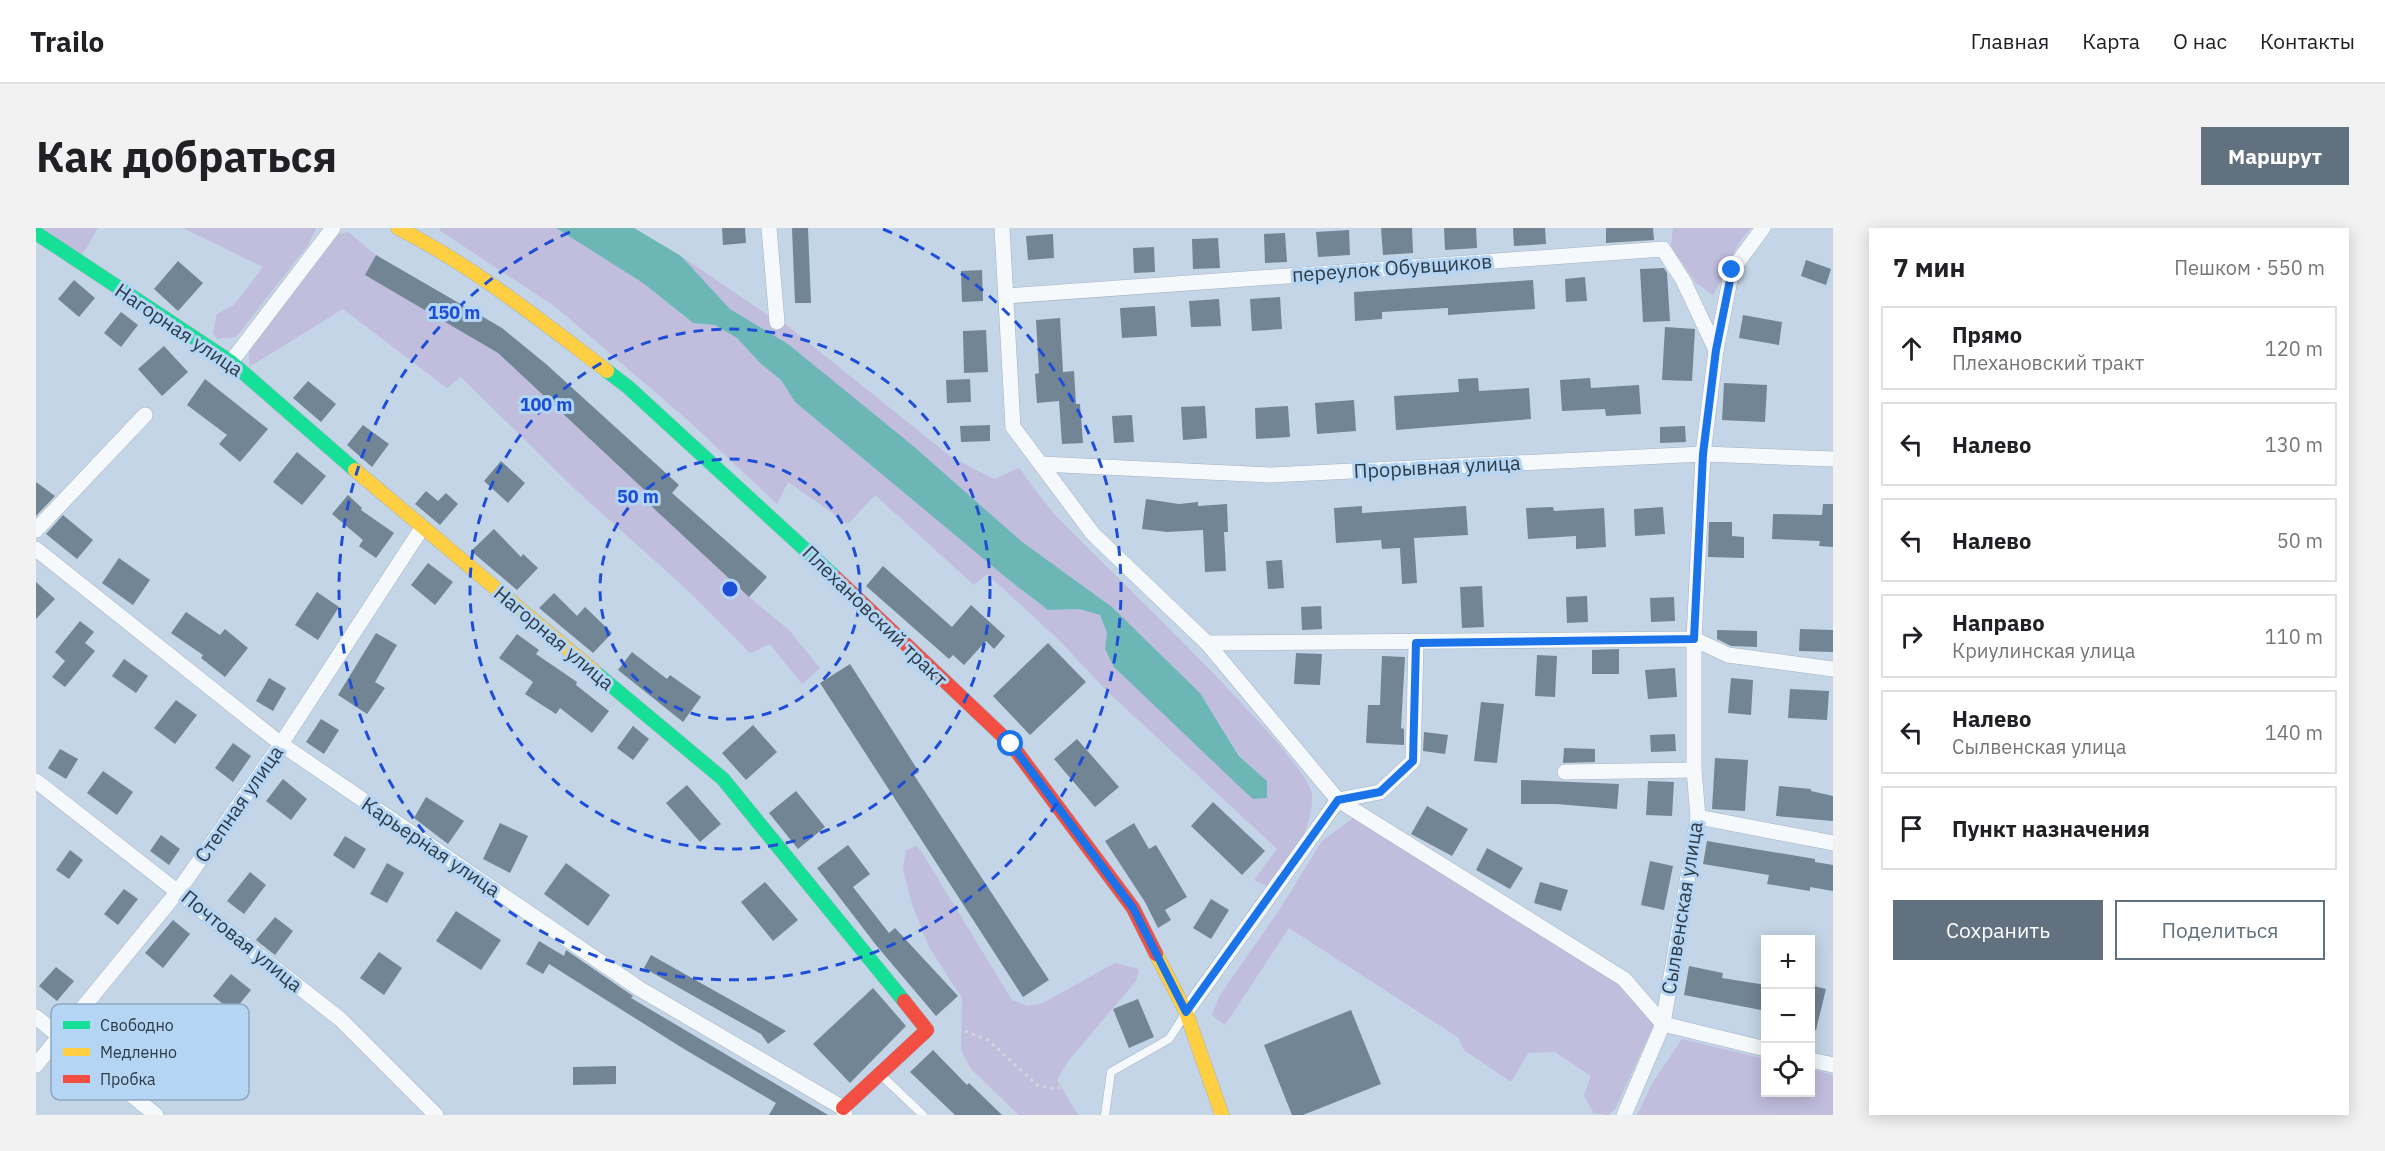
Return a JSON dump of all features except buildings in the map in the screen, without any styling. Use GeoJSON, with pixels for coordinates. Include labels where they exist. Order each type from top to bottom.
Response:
{"type":"FeatureCollection","features":[{"type":"Feature","properties":{"kind":"street"},"geometry":{"type":"LineString","coordinates":[[231,362],[333,228]]}},
{"type":"Feature","properties":{"kind":"street","name":"Плехановский тракт"},"geometry":{"type":"LineString","coordinates":[[398,228],[427,234],[628,387],[781,526],[1011,744],[1133,908],[1186,1012],[1221,1115]]}},
{"type":"Feature","properties":{"kind":"street"},"geometry":{"type":"LineString","coordinates":[[769,228],[777,322]]}},
{"type":"Feature","properties":{"kind":"street"},"geometry":{"type":"LineString","coordinates":[[1002,228],[1013,428],[1093,534],[1207,643],[1338,800],[1624,979],[1663,1024],[1761,1048]]}},
{"type":"Feature","properties":{"kind":"street","name":"Сылвенская улица"},"geometry":{"type":"LineString","coordinates":[[1624,1115],[1663,1024],[1698,817],[1694,770],[1694,639],[1703,454],[1716,350],[1732,270],[1763,228]]}},
{"type":"Feature","properties":{"kind":"street","name":"Нагорная улица"},"geometry":{"type":"LineString","coordinates":[[36,233],[231,362],[422,528],[723,779],[927,1030]]}},
{"type":"Feature","properties":{"kind":"street","name":"переулок Обувщиков"},"geometry":{"type":"LineString","coordinates":[[1007,296],[1663,249],[1683,280],[1716,350]]}},
{"type":"Feature","properties":{"kind":"street"},"geometry":{"type":"LineString","coordinates":[[36,530],[145,416]]}},
{"type":"Feature","properties":{"kind":"street","name":"Прорывная улица"},"geometry":{"type":"LineString","coordinates":[[1041,464],[1270,475],[1703,454],[1833,459]]}},
{"type":"Feature","properties":{"kind":"street","name":"Степная улица"},"geometry":{"type":"LineString","coordinates":[[87,1004],[179,890],[281,744],[422,528]]}},
{"type":"Feature","properties":{"kind":"street","name":"Карьерная улица"},"geometry":{"type":"LineString","coordinates":[[36,549],[281,744],[640,990],[844,1112]]}},
{"type":"Feature","properties":{"kind":"street"},"geometry":{"type":"LineString","coordinates":[[1207,643],[1694,639],[1728,655],[1833,669]]}},
{"type":"Feature","properties":{"kind":"street"},"geometry":{"type":"LineString","coordinates":[[1186,1012],[1338,800],[1380,792],[1413,761],[1416,643]]}},
{"type":"Feature","properties":{"kind":"street"},"geometry":{"type":"LineString","coordinates":[[1565,772],[1694,770]]}},
{"type":"Feature","properties":{"kind":"street","name":"Почтовая улица"},"geometry":{"type":"LineString","coordinates":[[36,781],[179,890],[340,1019],[436,1115]]}},
{"type":"Feature","properties":{"kind":"street"},"geometry":{"type":"LineString","coordinates":[[1698,817],[1833,843]]}},
{"type":"Feature","properties":{"kind":"street"},"geometry":{"type":"LineString","coordinates":[[36,1017],[51,1030]]}},
{"type":"Feature","properties":{"kind":"street"},"geometry":{"type":"LineString","coordinates":[[844,1112],[927,1030]]}},
{"type":"Feature","properties":{"kind":"street","name":"Степная улица"},"geometry":{"type":"LineString","coordinates":[[36,1065],[51,1048]]}},
{"type":"Feature","properties":{"kind":"street"},"geometry":{"type":"LineString","coordinates":[[1815,1061],[1833,1065]]}},
{"type":"Feature","properties":{"kind":"street"},"geometry":{"type":"LineString","coordinates":[[138,1100],[156,1115]]}},
{"type":"Feature","properties":{"kind":"lane"},"geometry":{"type":"LineString","coordinates":[[1106,1115],[1111,1072],[1169,1039],[1186,1012]]}},
{"type":"Feature","properties":{"kind":"lane"},"geometry":{"type":"LineString","coordinates":[[880,1074],[923,1115]]}},
{"type":"Feature","properties":{"kind":"path"},"geometry":{"type":"LineString","coordinates":[[1014,1115],[927,1030],[945,1023],[988,1040],[1037,1085],[1055,1089],[1111,1072]]}},
{"type":"Feature","properties":{"kind":"shaded area"},"geometry":{"type":"Polygon","coordinates":[[[43,228],[98,228],[82,255],[43,228]]]}},
{"type":"Feature","properties":{"kind":"shaded area"},"geometry":{"type":"Polygon","coordinates":[[[183,228],[316,229],[308,245],[236,337],[217,339],[213,333],[217,314],[234,305],[263,267],[183,228]]]}},
{"type":"Feature","properties":{"kind":"shaded area"},"geometry":{"type":"Polygon","coordinates":[[[440,228],[556,228],[643,283],[692,323],[715,325],[737,338],[761,364],[781,380],[795,402],[1048,610],[1079,609],[1100,615],[1107,633],[1105,649],[1190,738],[1253,798],[1267,781],[1240,756],[1200,693],[1112,607],[1021,541],[788,344],[730,309],[681,256],[772,318],[784,323],[951,457],[994,479],[1019,468],[1058,518],[1241,702],[1277,742],[1302,775],[1312,795],[1309,821],[1292,855],[1269,887],[1254,880],[1277,849],[1107,691],[1058,639],[987,574],[974,585],[875,495],[848,524],[788,482],[777,504],[690,422],[557,308],[439,230],[440,228]]]}},
{"type":"Feature","properties":{"kind":"shaded area"},"geometry":{"type":"Polygon","coordinates":[[[556,228],[634,228],[681,256],[730,309],[788,344],[912,445],[1021,541],[1112,607],[1200,693],[1239,756],[1267,781],[1267,798],[1253,799],[1114,667],[1105,649],[1107,633],[1100,615],[1079,609],[1048,610],[795,402],[781,380],[761,364],[737,338],[715,325],[693,323],[643,283],[556,228]]]}},
{"type":"Feature","properties":{"kind":"shaded area"},"geometry":{"type":"Polygon","coordinates":[[[1673,228],[1751,228],[1739,243],[1713,295],[1696,283],[1671,246],[1673,228]]]}},
{"type":"Feature","properties":{"kind":"shaded area"},"geometry":{"type":"Polygon","coordinates":[[[348,232],[376,255],[366,275],[498,353],[654,499],[650,505],[749,597],[789,630],[820,668],[802,684],[770,644],[750,653],[683,586],[578,492],[461,377],[447,388],[343,309],[249,367],[249,351],[339,234],[348,232]]]}},
{"type":"Feature","properties":{"kind":"shaded area"},"geometry":{"type":"Polygon","coordinates":[[[1353,818],[1621,985],[1655,1022],[1615,1109],[1608,1115],[1594,1113],[1584,1096],[1591,1076],[1555,1052],[1528,1053],[1511,1082],[1464,1050],[1459,1038],[1289,928],[1225,1025],[1212,1015],[1220,995],[1280,909],[1322,841],[1353,818]]]}},
{"type":"Feature","properties":{"kind":"shaded area"},"geometry":{"type":"Polygon","coordinates":[[[916,846],[1012,1000],[1027,1006],[1043,1003],[1115,963],[1139,969],[1136,981],[1068,1061],[1057,1080],[1078,1115],[1019,1115],[971,1069],[961,1050],[962,998],[929,947],[912,904],[903,869],[906,850],[916,846]]]}},
{"type":"Feature","properties":{"kind":"shaded area"},"geometry":{"type":"Polygon","coordinates":[[[1682,1039],[1761,1058],[1761,1097],[1815,1097],[1815,1070],[1833,1075],[1833,1115],[1637,1115],[1653,1082],[1682,1039]]]}},
{"type":"Feature","properties":{"kind":"traffic: fast"},"geometry":{"type":"LineString","coordinates":[[36,233],[231,362],[355,470]]}},
{"type":"Feature","properties":{"kind":"traffic: fast"},"geometry":{"type":"LineString","coordinates":[[607,371],[628,387],[835,577]]}},
{"type":"Feature","properties":{"kind":"traffic: fast"},"geometry":{"type":"LineString","coordinates":[[595,672],[723,779],[904,1001]]}},
{"type":"Feature","properties":{"kind":"traffic: slow"},"geometry":{"type":"LineString","coordinates":[[398,228],[479,276],[607,371]]}},
{"type":"Feature","properties":{"kind":"traffic: slow"},"geometry":{"type":"LineString","coordinates":[[355,470],[595,672]]}},
{"type":"Feature","properties":{"kind":"traffic: slow"},"geometry":{"type":"LineString","coordinates":[[1156,954],[1186,1012],[1222,1115]]}},
{"type":"Feature","properties":{"kind":"traffic: jam"},"geometry":{"type":"LineString","coordinates":[[835,577],[1011,744],[1133,908],[1156,954]]}},
{"type":"Feature","properties":{"kind":"traffic: jam"},"geometry":{"type":"LineString","coordinates":[[843,1108],[927,1030],[904,1001]]}},
{"type":"Feature","properties":{"kind":"route"},"geometry":{"type":"LineString","coordinates":[[1011,744],[1133,908],[1186,1012],[1338,800],[1380,792],[1413,761],[1416,643],[1694,639],[1703,454],[1716,350],[1732,270]]}}]}
